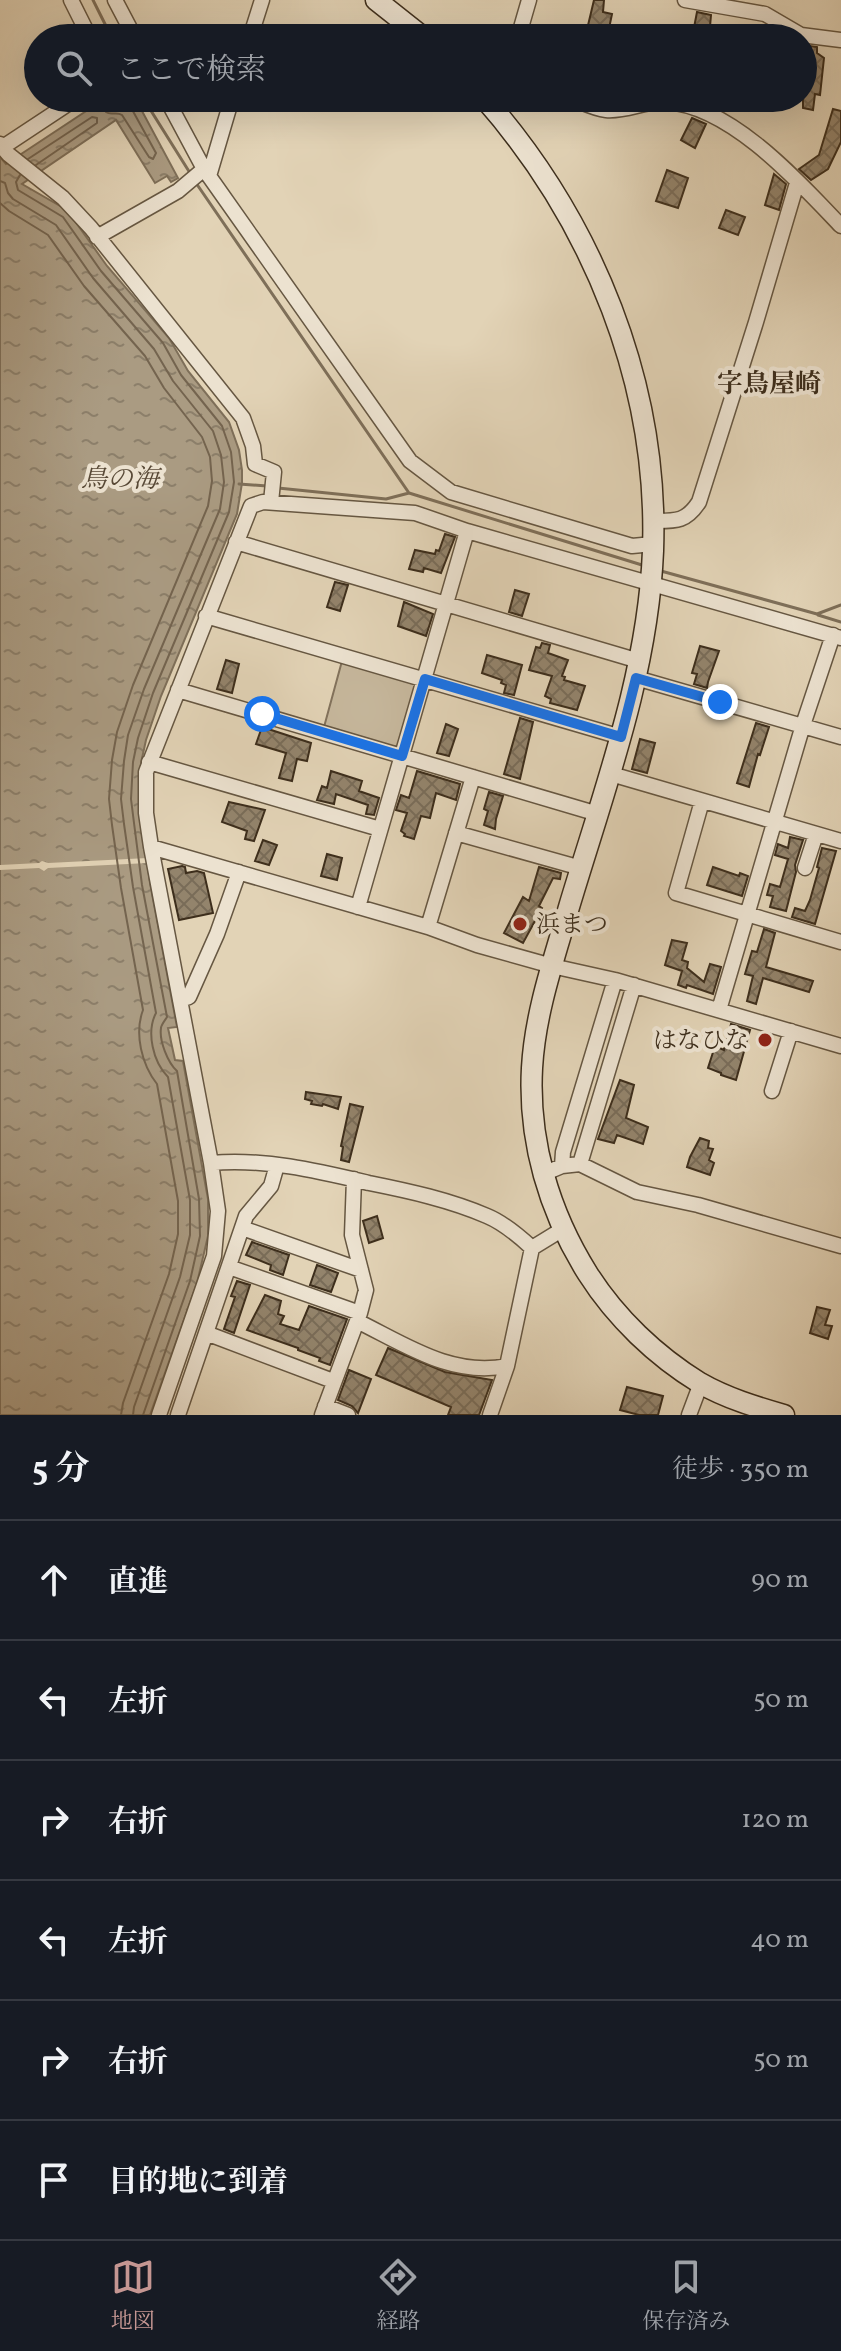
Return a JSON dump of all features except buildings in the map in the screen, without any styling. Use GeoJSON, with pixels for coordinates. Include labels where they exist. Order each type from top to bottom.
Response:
{"type":"FeatureCollection","features":[{"type":"Feature","properties":{"kind":"street"},"geometry":{"type":"LineString","coordinates":[[71,0],[83,24]]}},
{"type":"Feature","properties":{"kind":"street"},"geometry":{"type":"LineString","coordinates":[[115,0],[128,24]]}},
{"type":"Feature","properties":{"kind":"street"},"geometry":{"type":"LineString","coordinates":[[254,24],[262,0]]}},
{"type":"Feature","properties":{"kind":"street"},"geometry":{"type":"LineString","coordinates":[[376,0],[406,24]]}},
{"type":"Feature","properties":{"kind":"street"},"geometry":{"type":"LineString","coordinates":[[522,24],[529,0]]}},
{"type":"Feature","properties":{"kind":"street"},"geometry":{"type":"LineString","coordinates":[[685,0],[765,14],[782,24]]}},
{"type":"Feature","properties":{"kind":"street"},"geometry":{"type":"LineString","coordinates":[[817,37],[841,40]]}},
{"type":"Feature","properties":{"kind":"street"},"geometry":{"type":"LineString","coordinates":[[57,112],[3,149],[63,198],[94,232],[243,418],[253,446],[255,464],[274,472],[272,499]]}},
{"type":"Feature","properties":{"kind":"street"},"geometry":{"type":"LineString","coordinates":[[173,112],[204,173],[410,461],[451,492],[632,546],[652,564]]}},
{"type":"Feature","properties":{"kind":"street"},"geometry":{"type":"LineString","coordinates":[[94,232],[178,191],[204,173],[227,112]]}},
{"type":"Feature","properties":{"kind":"street"},"geometry":{"type":"LineString","coordinates":[[496,112],[568,214],[607,294],[626,345],[641,408],[651,479],[653,521],[652,564],[638,669],[611,774],[552,966],[535,1041],[532,1070],[535,1134],[552,1170],[563,1229],[599,1291],[624,1322],[701,1383],[748,1410],[779,1414]]}},
{"type":"Feature","properties":{"kind":"street"},"geometry":{"type":"LineString","coordinates":[[702,112],[730,126],[772,156],[841,226]]}},
{"type":"Feature","properties":{"kind":"street"},"geometry":{"type":"LineString","coordinates":[[653,521],[678,520],[690,515],[699,502],[797,183]]}},
{"type":"Feature","properties":{"kind":"street"},"geometry":{"type":"LineString","coordinates":[[159,1415],[214,1256],[218,1211],[151,847],[146,813],[146,772],[251,506],[272,499],[415,513],[467,531],[652,564],[837,636],[803,725],[719,1010]]}},
{"type":"Feature","properties":{"kind":"street"},"geometry":{"type":"LineString","coordinates":[[358,907],[467,531]]}},
{"type":"Feature","properties":{"kind":"street"},"geometry":{"type":"LineString","coordinates":[[236,542],[448,603],[841,737]]}},
{"type":"Feature","properties":{"kind":"street"},"geometry":{"type":"LineString","coordinates":[[206,616],[621,737]]}},
{"type":"Feature","properties":{"kind":"street"},"geometry":{"type":"LineString","coordinates":[[178,690],[598,814]]}},
{"type":"Feature","properties":{"kind":"street"},"geometry":{"type":"LineString","coordinates":[[149,762],[380,829]]}},
{"type":"Feature","properties":{"kind":"street"},"geometry":{"type":"LineString","coordinates":[[611,774],[841,841]]}},
{"type":"Feature","properties":{"kind":"street"},"geometry":{"type":"LineString","coordinates":[[428,927],[473,777]]}},
{"type":"Feature","properties":{"kind":"street"},"geometry":{"type":"LineString","coordinates":[[702,801],[676,893],[841,942]]}},
{"type":"Feature","properties":{"kind":"street"},"geometry":{"type":"LineString","coordinates":[[456,833],[581,868]]}},
{"type":"Feature","properties":{"kind":"street"},"geometry":{"type":"LineString","coordinates":[[805,868],[816,834]]}},
{"type":"Feature","properties":{"kind":"street"},"geometry":{"type":"LineString","coordinates":[[151,847],[428,927],[477,945],[634,985],[841,1046]]}},
{"type":"Feature","properties":{"kind":"street"},"geometry":{"type":"LineString","coordinates":[[180,1000],[189,997],[239,872]]}},
{"type":"Feature","properties":{"kind":"street"},"geometry":{"type":"LineString","coordinates":[[552,1170],[563,1152],[615,980]]}},
{"type":"Feature","properties":{"kind":"street"},"geometry":{"type":"LineString","coordinates":[[580,1164],[634,985]]}},
{"type":"Feature","properties":{"kind":"street"},"geometry":{"type":"LineString","coordinates":[[772,1091],[791,1031]]}},
{"type":"Feature","properties":{"kind":"street"},"geometry":{"type":"LineString","coordinates":[[211,1163],[238,1160],[277,1165],[354,1179],[449,1202],[490,1217],[516,1233],[532,1248]]}},
{"type":"Feature","properties":{"kind":"street"},"geometry":{"type":"LineString","coordinates":[[552,1170],[580,1164],[637,1192],[698,1205],[841,1246]]}},
{"type":"Feature","properties":{"kind":"street"},"geometry":{"type":"LineString","coordinates":[[178,1415],[246,1216],[271,1186],[277,1165]]}},
{"type":"Feature","properties":{"kind":"street"},"geometry":{"type":"LineString","coordinates":[[348,1415],[323,1411],[366,1290],[352,1235],[354,1179]]}},
{"type":"Feature","properties":{"kind":"street"},"geometry":{"type":"LineString","coordinates":[[242,1228],[361,1270]]}},
{"type":"Feature","properties":{"kind":"street"},"geometry":{"type":"LineString","coordinates":[[490,1415],[507,1366],[532,1248],[563,1229]]}},
{"type":"Feature","properties":{"kind":"street"},"geometry":{"type":"LineString","coordinates":[[229,1267],[358,1317],[446,1364],[507,1366]]}},
{"type":"Feature","properties":{"kind":"street"},"geometry":{"type":"LineString","coordinates":[[206,1333],[333,1381]]}},
{"type":"Feature","properties":{"kind":"street"},"geometry":{"type":"LineString","coordinates":[[689,1415],[701,1383]]}},
{"type":"Feature","properties":{"kind":"shaded area"},"geometry":{"type":"Polygon","coordinates":[[[342,661],[414,682],[416,688],[401,745],[393,747],[324,727],[342,661]]]}},
{"type":"Feature","properties":{"kind":"water","name":"鳥の海"},"geometry":{"type":"Polygon","coordinates":[[[85,112],[143,112],[178,178],[171,182],[167,176],[155,183],[116,120],[22,184],[67,210],[107,266],[169,338],[188,371],[229,422],[242,470],[237,514],[161,696],[141,763],[142,822],[150,883],[177,1027],[168,1028],[175,1060],[183,1061],[208,1199],[208,1236],[197,1283],[150,1415],[0,1415],[0,157],[6,164],[85,112]]]}},
{"type":"Feature","properties":{"kind":"pier"},"geometry":{"type":"Polygon","coordinates":[[[148,858],[148,863],[48,868],[44,871],[39,868],[0,870],[0,865],[42,861],[148,858]]]}},
{"type":"Feature","properties":{"kind":"waterway"},"geometry":{"type":"LineString","coordinates":[[93,0],[105,24]]}},
{"type":"Feature","properties":{"kind":"waterway"},"geometry":{"type":"LineString","coordinates":[[152,112],[190,173]]}},
{"type":"Feature","properties":{"kind":"waterway"},"geometry":{"type":"LineString","coordinates":[[196,183],[409,493]]}},
{"type":"Feature","properties":{"kind":"waterway"},"geometry":{"type":"LineString","coordinates":[[239,484],[267,486]]}},
{"type":"Feature","properties":{"kind":"waterway"},"geometry":{"type":"LineString","coordinates":[[278,488],[386,499],[409,493],[642,565]]}},
{"type":"Feature","properties":{"kind":"waterway"},"geometry":{"type":"LineString","coordinates":[[661,571],[817,614],[841,605]]}},
{"type":"Feature","properties":{"kind":"waterway"},"geometry":{"type":"LineString","coordinates":[[818,615],[841,622]]}},
{"type":"Feature","properties":{"kind":"place","name":"浜まつ"},"geometry":{"type":"Point","coordinates":[520,924]}},
{"type":"Feature","properties":{"kind":"place","name":"はなひな"},"geometry":{"type":"Point","coordinates":[765,1040]}},
{"type":"Feature","properties":{"kind":"district","name":"字鳥屋崎"},"geometry":{"type":"Point","coordinates":[769,383]}},
{"type":"Feature","properties":{"kind":"route"},"geometry":{"type":"LineString","coordinates":[[262,714],[402,756],[425,679],[621,737],[636,678],[720,702]]}}]}
